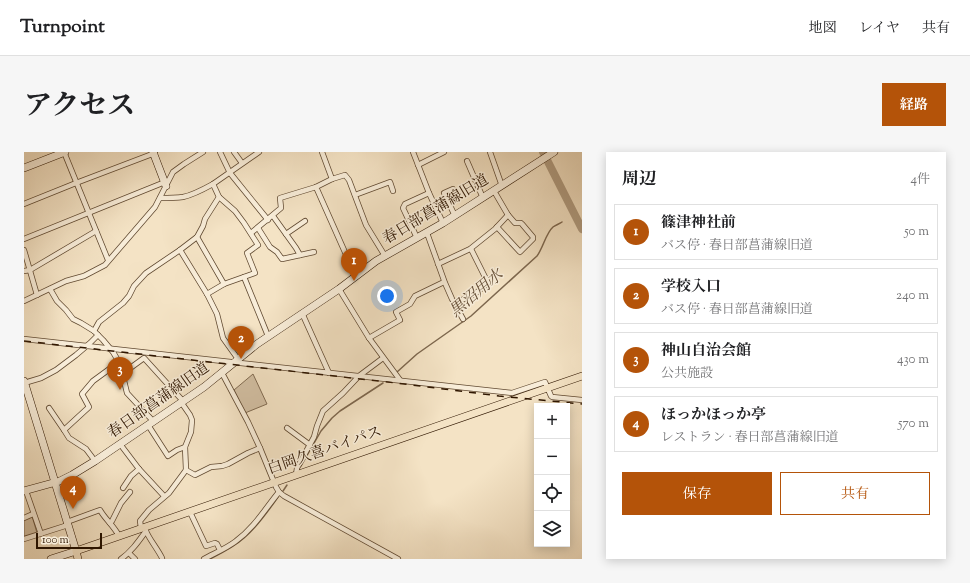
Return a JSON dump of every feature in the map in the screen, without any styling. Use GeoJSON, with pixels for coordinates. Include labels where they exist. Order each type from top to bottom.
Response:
{"type":"FeatureCollection","features":[{"type":"Feature","properties":{"kind":"main road","name":"白岡久喜バイパス"},"geometry":{"type":"LineString","coordinates":[[76,551],[144,529],[274,482],[582,376]]}},
{"type":"Feature","properties":{"kind":"main road"},"geometry":{"type":"LineString","coordinates":[[76,551],[78,559]]}},
{"type":"Feature","properties":{"kind":"street"},"geometry":{"type":"LineString","coordinates":[[24,168],[64,152],[108,260]]}},
{"type":"Feature","properties":{"kind":"street"},"geometry":{"type":"LineString","coordinates":[[24,204],[154,152],[165,184]]}},
{"type":"Feature","properties":{"kind":"street"},"geometry":{"type":"LineString","coordinates":[[24,301],[66,281],[84,276],[105,265],[155,207],[165,184],[173,172],[203,152]]}},
{"type":"Feature","properties":{"kind":"street"},"geometry":{"type":"LineString","coordinates":[[220,152],[230,172],[268,220]]}},
{"type":"Feature","properties":{"kind":"street"},"geometry":{"type":"LineString","coordinates":[[234,152],[242,163]]}},
{"type":"Feature","properties":{"kind":"street"},"geometry":{"type":"LineString","coordinates":[[160,198],[184,196],[201,190],[213,184],[259,152]]}},
{"type":"Feature","properties":{"kind":"street"},"geometry":{"type":"LineString","coordinates":[[322,152],[332,179]]}},
{"type":"Feature","properties":{"kind":"street"},"geometry":{"type":"LineString","coordinates":[[413,152],[429,193],[443,223]]}},
{"type":"Feature","properties":{"kind":"street"},"geometry":{"type":"LineString","coordinates":[[418,166],[444,152]]}},
{"type":"Feature","properties":{"kind":"street"},"geometry":{"type":"LineString","coordinates":[[490,152],[502,186]]}},
{"type":"Feature","properties":{"kind":"street","name":"春日部菖蒲線旧道"},"geometry":{"type":"LineString","coordinates":[[25,491],[72,475],[95,461],[204,387],[249,349],[339,289],[384,256],[455,216],[552,153]]}},
{"type":"Feature","properties":{"kind":"street"},"geometry":{"type":"LineString","coordinates":[[467,161],[483,198]]}},
{"type":"Feature","properties":{"kind":"street"},"geometry":{"type":"LineString","coordinates":[[251,233],[282,208],[280,198],[316,187],[332,179],[345,175],[349,180],[366,225],[384,256]]}},
{"type":"Feature","properties":{"kind":"street"},"geometry":{"type":"LineString","coordinates":[[355,195],[390,182],[393,190]]}},
{"type":"Feature","properties":{"kind":"street"},"geometry":{"type":"LineString","coordinates":[[24,239],[165,184]]}},
{"type":"Feature","properties":{"kind":"street"},"geometry":{"type":"LineString","coordinates":[[207,294],[224,284],[255,273],[247,253],[258,245],[235,211],[219,197],[213,184]]}},
{"type":"Feature","properties":{"kind":"street"},"geometry":{"type":"LineString","coordinates":[[316,187],[356,277]]}},
{"type":"Feature","properties":{"kind":"street"},"geometry":{"type":"LineString","coordinates":[[453,189],[444,193],[455,216]]}},
{"type":"Feature","properties":{"kind":"street"},"geometry":{"type":"LineString","coordinates":[[494,191],[515,223],[521,223],[533,239],[520,252],[497,227]]}},
{"type":"Feature","properties":{"kind":"street"},"geometry":{"type":"LineString","coordinates":[[416,238],[403,208],[405,204],[429,193]]}},
{"type":"Feature","properties":{"kind":"street"},"geometry":{"type":"LineString","coordinates":[[51,559],[76,551],[24,382],[41,378],[56,370],[87,346],[96,333],[99,322],[123,303],[143,275],[180,250],[196,237],[219,197]]}},
{"type":"Feature","properties":{"kind":"street"},"geometry":{"type":"LineString","coordinates":[[438,264],[471,249],[497,227],[508,214]]}},
{"type":"Feature","properties":{"kind":"street"},"geometry":{"type":"LineString","coordinates":[[273,216],[300,255]]}},
{"type":"Feature","properties":{"kind":"street"},"geometry":{"type":"LineString","coordinates":[[286,234],[305,221]]}},
{"type":"Feature","properties":{"kind":"street"},"geometry":{"type":"LineString","coordinates":[[258,228],[270,246],[282,259],[314,252]]}},
{"type":"Feature","properties":{"kind":"street"},"geometry":{"type":"LineString","coordinates":[[24,271],[30,270],[96,232]]}},
{"type":"Feature","properties":{"kind":"street"},"geometry":{"type":"LineString","coordinates":[[427,233],[444,282],[463,319]]}},
{"type":"Feature","properties":{"kind":"street"},"geometry":{"type":"LineString","coordinates":[[196,237],[224,284]]}},
{"type":"Feature","properties":{"kind":"street"},"geometry":{"type":"LineString","coordinates":[[454,304],[476,293],[488,282],[471,249]]}},
{"type":"Feature","properties":{"kind":"street"},"geometry":{"type":"LineString","coordinates":[[24,250],[37,295]]}},
{"type":"Feature","properties":{"kind":"street"},"geometry":{"type":"LineString","coordinates":[[180,250],[207,294],[217,314],[223,338],[236,361]]}},
{"type":"Feature","properties":{"kind":"street"},"geometry":{"type":"LineString","coordinates":[[244,276],[268,336]]}},
{"type":"Feature","properties":{"kind":"street"},"geometry":{"type":"LineString","coordinates":[[369,338],[400,320],[396,312],[410,304],[415,296],[444,282]]}},
{"type":"Feature","properties":{"kind":"street"},"geometry":{"type":"LineString","coordinates":[[50,289],[57,301],[73,319],[96,333],[111,349],[119,362],[127,393],[150,423],[168,456],[185,447]]}},
{"type":"Feature","properties":{"kind":"street"},"geometry":{"type":"LineString","coordinates":[[339,289],[369,338],[400,380]]}},
{"type":"Feature","properties":{"kind":"street"},"geometry":{"type":"LineString","coordinates":[[302,313],[329,373]]}},
{"type":"Feature","properties":{"kind":"street"},"geometry":{"type":"LineString","coordinates":[[24,338],[512,393],[545,382],[550,396],[552,397],[582,400]]}},
{"type":"Feature","properties":{"kind":"street"},"geometry":{"type":"LineString","coordinates":[[122,374],[144,358],[182,402],[192,420],[191,432],[185,447],[186,470],[169,492],[149,510],[140,521],[158,548],[162,558]]}},
{"type":"Feature","properties":{"kind":"street"},"geometry":{"type":"LineString","coordinates":[[296,475],[296,468],[314,437],[323,411],[359,376],[383,358]]}},
{"type":"Feature","properties":{"kind":"street"},"geometry":{"type":"LineString","coordinates":[[64,430],[89,407],[82,394],[93,381],[119,362]]}},
{"type":"Feature","properties":{"kind":"street"},"geometry":{"type":"LineString","coordinates":[[222,373],[248,422],[274,482],[280,492],[284,496],[398,559]]}},
{"type":"Feature","properties":{"kind":"street"},"geometry":{"type":"LineString","coordinates":[[49,408],[69,438],[86,449],[95,461]]}},
{"type":"Feature","properties":{"kind":"street"},"geometry":{"type":"LineString","coordinates":[[286,428],[310,445]]}},
{"type":"Feature","properties":{"kind":"street"},"geometry":{"type":"LineString","coordinates":[[120,444],[139,469],[164,496]]}},
{"type":"Feature","properties":{"kind":"street"},"geometry":{"type":"LineString","coordinates":[[186,470],[195,475],[211,467],[228,464],[260,448]]}},
{"type":"Feature","properties":{"kind":"street"},"geometry":{"type":"LineString","coordinates":[[124,488],[131,476],[139,469]]}},
{"type":"Feature","properties":{"kind":"street"},"geometry":{"type":"LineString","coordinates":[[25,491],[41,534]]}},
{"type":"Feature","properties":{"kind":"street"},"geometry":{"type":"LineString","coordinates":[[110,523],[121,502],[130,492]]}},
{"type":"Feature","properties":{"kind":"street"},"geometry":{"type":"LineString","coordinates":[[204,559],[235,542],[250,529],[280,492]]}},
{"type":"Feature","properties":{"kind":"street"},"geometry":{"type":"LineString","coordinates":[[24,539],[41,534],[100,510],[117,531],[119,536]]}},
{"type":"Feature","properties":{"kind":"street"},"geometry":{"type":"LineString","coordinates":[[190,512],[206,546],[215,543],[220,550]]}},
{"type":"Feature","properties":{"kind":"street"},"geometry":{"type":"LineString","coordinates":[[24,518],[34,514]]}},
{"type":"Feature","properties":{"kind":"street"},"geometry":{"type":"LineString","coordinates":[[121,559],[138,544],[144,529]]}},
{"type":"Feature","properties":{"kind":"street"},"geometry":{"type":"LineString","coordinates":[[129,553],[135,559]]}},
{"type":"Feature","properties":{"kind":"shaded area"},"geometry":{"type":"Polygon","coordinates":[[[253,374],[267,404],[245,413],[234,390],[253,374]]]}},
{"type":"Feature","properties":{"kind":"shaded area"},"geometry":{"type":"Polygon","coordinates":[[[32,516],[37,533],[24,538],[24,519],[32,516]]]}},
{"type":"Feature","properties":{"kind":"waterway"},"geometry":{"type":"LineString","coordinates":[[543,152],[582,229]]}},
{"type":"Feature","properties":{"kind":"waterway","name":"黒沼用水"},"geometry":{"type":"LineString","coordinates":[[397,372],[417,354],[471,316],[537,256],[546,237],[553,227],[562,222]]}},
{"type":"Feature","properties":{"kind":"waterway","name":"黒沼用水"},"geometry":{"type":"LineString","coordinates":[[301,466],[321,431],[332,418],[340,411],[383,383]]}},
{"type":"Feature","properties":{"kind":"waterway","name":"黒沼用水"},"geometry":{"type":"LineString","coordinates":[[283,491],[287,485]]}},
{"type":"Feature","properties":{"kind":"waterway","name":"黒沼用水"},"geometry":{"type":"LineString","coordinates":[[210,559],[232,547],[249,534],[278,497]]}},
{"type":"Feature","properties":{"kind":"railway"},"geometry":{"type":"LineString","coordinates":[[24,341],[499,396],[582,404]]}},
{"type":"Feature","properties":{"kind":"place","name":"篠津神社前"},"geometry":{"type":"Point","coordinates":[354,281]}},
{"type":"Feature","properties":{"kind":"place","name":"学校入口"},"geometry":{"type":"Point","coordinates":[241,359]}},
{"type":"Feature","properties":{"kind":"place","name":"神山自治会館"},"geometry":{"type":"Point","coordinates":[120,390]}},
{"type":"Feature","properties":{"kind":"place","name":"ほっかほっか亭"},"geometry":{"type":"Point","coordinates":[73,509]}}]}
